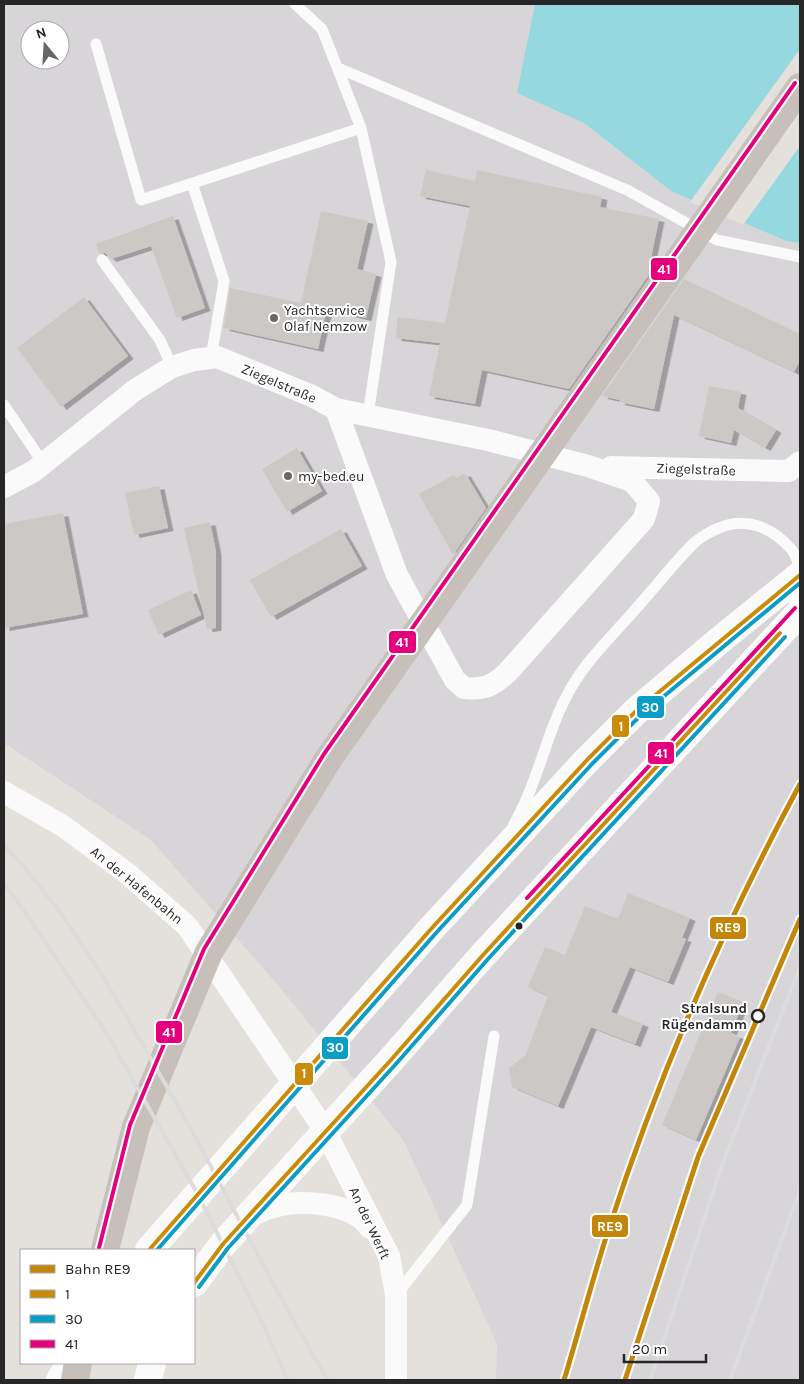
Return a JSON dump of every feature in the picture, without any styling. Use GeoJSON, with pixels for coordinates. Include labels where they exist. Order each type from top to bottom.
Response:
{"type":"FeatureCollection","features":[{"type":"Feature","properties":{"kind":"highway"},"geometry":{"type":"LineString","coordinates":[[105,1249],[136,1127],[209,952],[329,758],[800,87]]}},
{"type":"Feature","properties":{"kind":"highway"},"geometry":{"type":"LineString","coordinates":[[75,1380],[78,1364]]}},
{"type":"Feature","properties":{"kind":"main road"},"geometry":{"type":"LineString","coordinates":[[150,1249],[431,929],[587,760],[635,712],[800,576]]}},
{"type":"Feature","properties":{"kind":"main road"},"geometry":{"type":"LineString","coordinates":[[195,1282],[223,1244],[390,1061],[483,955],[800,612]]}},
{"type":"Feature","properties":{"kind":"main road"},"geometry":{"type":"LineString","coordinates":[[60,1380],[69,1364]]}},
{"type":"Feature","properties":{"kind":"main road"},"geometry":{"type":"LineString","coordinates":[[148,1380],[152,1364]]}},
{"type":"Feature","properties":{"kind":"street","name":"Ziegelstraße"},"geometry":{"type":"LineString","coordinates":[[4,487],[34,471],[136,390],[172,367],[194,360],[217,357],[312,396],[336,409],[488,440],[588,466],[632,481],[649,501],[644,519],[507,672],[496,682],[485,688],[464,688],[455,680],[397,575],[336,409]]}},
{"type":"Feature","properties":{"kind":"street","name":"Ziegelstraße"},"geometry":{"type":"LineString","coordinates":[[588,466],[789,471],[800,462]]}},
{"type":"Feature","properties":{"kind":"street","name":"An der Hafenbahn"},"geometry":{"type":"LineString","coordinates":[[4,792],[63,826],[121,869],[186,926],[325,1131]]}},
{"type":"Feature","properties":{"kind":"street","name":"An der Werft"},"geometry":{"type":"LineString","coordinates":[[325,1131],[388,1256],[396,1295],[396,1380]]}},
{"type":"Feature","properties":{"kind":"street"},"geometry":{"type":"LineString","coordinates":[[248,1217],[270,1208],[291,1204],[314,1204],[345,1208],[366,1221],[388,1256]]}},
{"type":"Feature","properties":{"kind":"lane"},"geometry":{"type":"LineString","coordinates":[[295,4],[322,29],[361,128],[391,262],[368,415]]}},
{"type":"Feature","properties":{"kind":"lane"},"geometry":{"type":"LineString","coordinates":[[96,44],[141,200],[361,128]]}},
{"type":"Feature","properties":{"kind":"lane"},"geometry":{"type":"LineString","coordinates":[[338,68],[627,190],[717,240],[800,257]]}},
{"type":"Feature","properties":{"kind":"lane"},"geometry":{"type":"LineString","coordinates":[[192,183],[224,281],[211,358]]}},
{"type":"Feature","properties":{"kind":"lane"},"geometry":{"type":"LineString","coordinates":[[102,260],[160,340],[172,367]]}},
{"type":"Feature","properties":{"kind":"lane"},"geometry":{"type":"LineString","coordinates":[[4,405],[43,463]]}},
{"type":"Feature","properties":{"kind":"lane"},"geometry":{"type":"LineString","coordinates":[[489,867],[518,818],[536,776],[557,715],[571,687],[589,662],[694,543],[719,528],[742,523],[762,527],[782,538],[797,556],[800,576],[797,596],[791,613],[777,637]]}},
{"type":"Feature","properties":{"kind":"lane"},"geometry":{"type":"LineString","coordinates":[[396,1295],[467,1204],[494,1036]]}},
{"type":"Feature","properties":{"kind":"shaded area"},"geometry":{"type":"Polygon","coordinates":[[[4,4],[535,4],[518,93],[584,123],[671,191],[786,241],[800,243],[800,1380],[496,1380],[497,1344],[404,1141],[277,984],[151,840],[4,743],[4,4]]]}},
{"type":"Feature","properties":{"kind":"water"},"geometry":{"type":"Polygon","coordinates":[[[535,4],[800,4],[800,243],[786,241],[671,191],[584,123],[517,93],[535,4]]]}},
{"type":"Feature","properties":{"kind":"pier"},"geometry":{"type":"Polygon","coordinates":[[[800,49],[800,146],[743,225],[690,202],[800,49]]]}},
{"type":"Feature","properties":{"kind":"building"},"geometry":{"type":"Polygon","coordinates":[[[426,170],[475,181],[477,170],[602,197],[600,207],[659,219],[650,263],[655,266],[569,389],[482,370],[475,404],[429,396],[440,343],[396,338],[398,317],[445,323],[470,206],[420,196],[426,170]]]}},
{"type":"Feature","properties":{"kind":"building"},"geometry":{"type":"Polygon","coordinates":[[[321,211],[368,221],[357,269],[376,274],[366,318],[327,309],[318,349],[224,328],[230,288],[301,303],[321,211]]]}},
{"type":"Feature","properties":{"kind":"building"},"geometry":{"type":"Polygon","coordinates":[[[173,216],[205,308],[177,318],[151,246],[111,259],[105,253],[99,253],[96,244],[173,216]]]}},
{"type":"Feature","properties":{"kind":"building"},"geometry":{"type":"Polygon","coordinates":[[[684,279],[800,334],[800,360],[794,372],[674,315],[654,409],[619,402],[620,400],[602,396],[684,279]]]}},
{"type":"Feature","properties":{"kind":"building"},"geometry":{"type":"Polygon","coordinates":[[[84,297],[128,356],[61,407],[17,348],[84,297]]]}},
{"type":"Feature","properties":{"kind":"building"},"geometry":{"type":"Polygon","coordinates":[[[709,386],[741,392],[738,408],[776,430],[765,448],[734,430],[731,443],[699,436],[709,386]]]}},
{"type":"Feature","properties":{"kind":"building"},"geometry":{"type":"Polygon","coordinates":[[[297,448],[322,491],[287,512],[262,469],[297,448]]]}},
{"type":"Feature","properties":{"kind":"building"},"geometry":{"type":"Polygon","coordinates":[[[465,473],[486,508],[453,555],[419,494],[454,475],[456,478],[465,473]]]}},
{"type":"Feature","properties":{"kind":"building"},"geometry":{"type":"Polygon","coordinates":[[[159,486],[168,528],[134,535],[125,493],[159,486]]]}},
{"type":"Feature","properties":{"kind":"building"},"geometry":{"type":"Polygon","coordinates":[[[63,513],[83,614],[4,628],[4,524],[63,513]]]}},
{"type":"Feature","properties":{"kind":"building"},"geometry":{"type":"Polygon","coordinates":[[[210,522],[216,552],[216,628],[207,629],[184,528],[210,522]]]}},
{"type":"Feature","properties":{"kind":"building"},"geometry":{"type":"Polygon","coordinates":[[[341,529],[362,566],[271,617],[250,580],[341,529]]]}},
{"type":"Feature","properties":{"kind":"building"},"geometry":{"type":"Polygon","coordinates":[[[191,590],[201,615],[159,635],[148,610],[191,590]]]}},
{"type":"Feature","properties":{"kind":"building"},"geometry":{"type":"Polygon","coordinates":[[[628,893],[690,918],[682,938],[686,939],[668,982],[630,967],[611,1012],[643,1024],[635,1044],[591,1027],[558,1106],[512,1087],[509,1068],[525,1056],[548,996],[528,987],[545,947],[565,955],[585,906],[618,919],[628,893]]]}},
{"type":"Feature","properties":{"kind":"building"},"geometry":{"type":"Polygon","coordinates":[[[718,992],[743,1002],[731,1033],[740,1037],[696,1140],[662,1125],[718,992]]]}},
{"type":"Feature","properties":{"kind":"railway"},"geometry":{"type":"LineString","coordinates":[[4,845],[47,894],[102,975],[189,1126],[279,1294],[328,1380]]}},
{"type":"Feature","properties":{"kind":"railway"},"geometry":{"type":"LineString","coordinates":[[4,884],[103,1027],[197,1193],[265,1329],[288,1380]]}},
{"type":"Feature","properties":{"kind":"railway"},"geometry":{"type":"LineString","coordinates":[[650,1380],[721,1168],[800,967]]}},
{"type":"Feature","properties":{"kind":"railway"},"geometry":{"type":"LineString","coordinates":[[730,1380],[800,1190]]}},
{"type":"Feature","properties":{"kind":"rail line","name":"RE9"},"geometry":{"type":"LineString","coordinates":[[564,1380],[596,1268],[627,1173],[670,1060],[719,948],[800,784]]}},
{"type":"Feature","properties":{"kind":"rail line","name":"RE9"},"geometry":{"type":"LineString","coordinates":[[625,1380],[698,1157],[800,919]]}},
{"type":"Feature","properties":{"kind":"transit line","name":"41"},"geometry":{"type":"LineString","coordinates":[[99,1248],[130,1125],[204,949],[324,754],[795,83]]}},
{"type":"Feature","properties":{"kind":"transit line","name":"1"},"geometry":{"type":"LineString","coordinates":[[150,1249],[431,929],[587,760],[635,712],[800,575]]}},
{"type":"Feature","properties":{"kind":"transit line","name":"30"},"geometry":{"type":"LineString","coordinates":[[158,1249],[436,933],[592,764],[639,717],[800,583]]}},
{"type":"Feature","properties":{"kind":"transit line","name":"41"},"geometry":{"type":"LineString","coordinates":[[527,898],[795,608]]}},
{"type":"Feature","properties":{"kind":"transit line","name":"1"},"geometry":{"type":"LineString","coordinates":[[195,1282],[223,1244],[390,1061],[483,955],[780,633]]}},
{"type":"Feature","properties":{"kind":"transit line","name":"30"},"geometry":{"type":"LineString","coordinates":[[199,1287],[228,1248],[395,1065],[488,959],[785,637]]}},
{"type":"Feature","properties":{"kind":"place","name":"Yachtservice Olaf Nemzow"},"geometry":{"type":"Point","coordinates":[274,318]}},
{"type":"Feature","properties":{"kind":"place","name":"my-bed.eu"},"geometry":{"type":"Point","coordinates":[288,476]}},
{"type":"Feature","properties":{"kind":"place","name":"Stralsund Rügendamm"},"geometry":{"type":"Point","coordinates":[758,1016]}}]}
